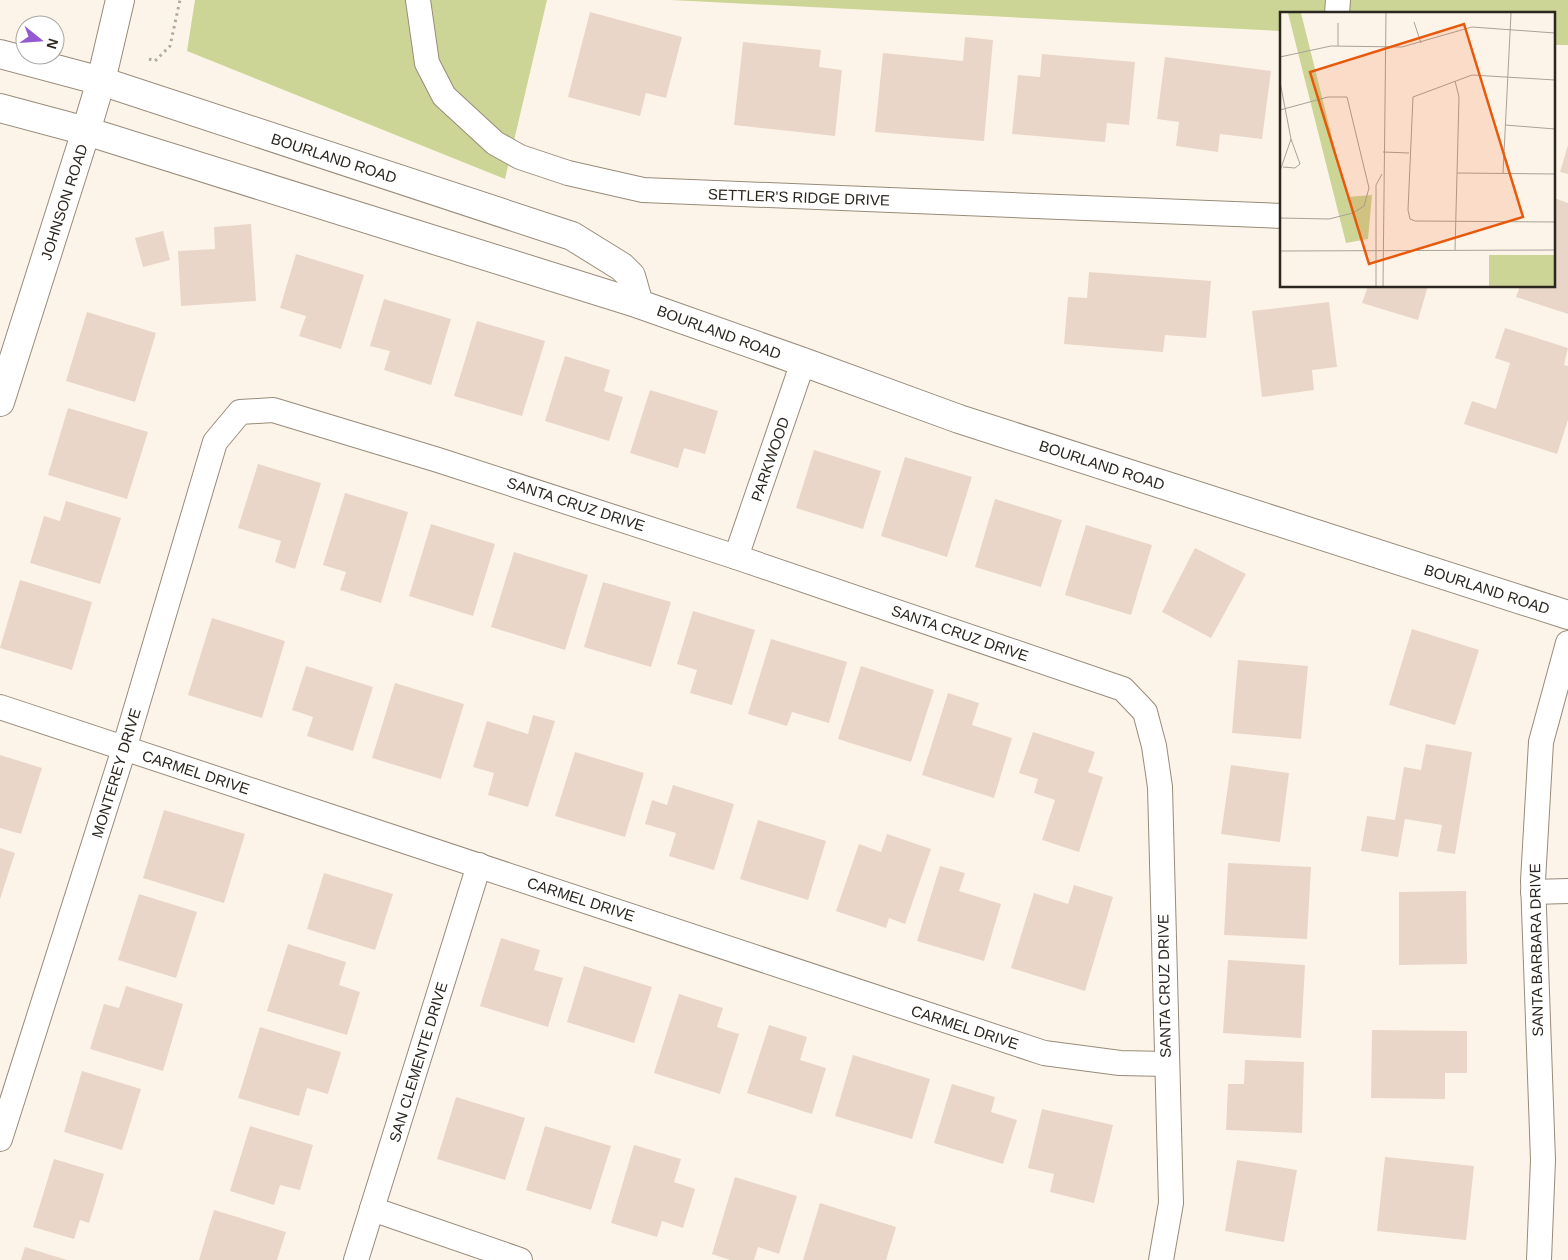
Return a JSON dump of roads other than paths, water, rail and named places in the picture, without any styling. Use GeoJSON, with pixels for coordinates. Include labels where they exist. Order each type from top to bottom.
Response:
{"type":"FeatureCollection","features":[{"type":"Feature","properties":{"kind":"main road","name":"JOHNSON ROAD"},"geometry":{"type":"LineString","coordinates":[[0,402],[101,81],[120,0]]}},
{"type":"Feature","properties":{"kind":"main road","name":"BOURLAND ROAD"},"geometry":{"type":"LineString","coordinates":[[0,54],[101,81],[572,236],[622,267],[631,276],[639,304]]}},
{"type":"Feature","properties":{"kind":"main road","name":"BOURLAND ROAD"},"geometry":{"type":"LineString","coordinates":[[0,108],[86,131],[639,304],[959,420],[1568,615]]}},
{"type":"Feature","properties":{"kind":"street","name":"SETTLER'S RIDGE DRIVE"},"geometry":{"type":"LineString","coordinates":[[418,0],[427,63],[444,96],[495,144],[520,157],[568,173],[643,190],[1280,216]]}},
{"type":"Feature","properties":{"kind":"street","name":"PARKWOOD"},"geometry":{"type":"LineString","coordinates":[[736,556],[803,362]]}},
{"type":"Feature","properties":{"kind":"street","name":"SANTA CRUZ DRIVE"},"geometry":{"type":"LineString","coordinates":[[240,412],[273,410],[438,460],[736,556],[1123,689],[1145,712],[1154,746],[1160,787],[1171,1203],[1160,1260]]}},
{"type":"Feature","properties":{"kind":"street","name":"MONTEREY DRIVE"},"geometry":{"type":"LineString","coordinates":[[0,1139],[124,749],[215,442],[240,412]]}},
{"type":"Feature","properties":{"kind":"street","name":"SANTA BARBARA DRIVE"},"geometry":{"type":"LineString","coordinates":[[1539,1260],[1543,1160],[1533,892],[1541,742],[1568,643]]}},
{"type":"Feature","properties":{"kind":"street","name":"CARMEL DRIVE"},"geometry":{"type":"LineString","coordinates":[[0,707],[1044,1053],[1120,1063],[1166,1064]]}},
{"type":"Feature","properties":{"kind":"street","name":"SAN CLEMENTE DRIVE"},"geometry":{"type":"LineString","coordinates":[[356,1260],[479,865]]}},
{"type":"Feature","properties":{"kind":"street"},"geometry":{"type":"LineString","coordinates":[[1533,892],[1568,891]]}},
{"type":"Feature","properties":{"kind":"street"},"geometry":{"type":"LineString","coordinates":[[372,1209],[520,1260]]}}]}
